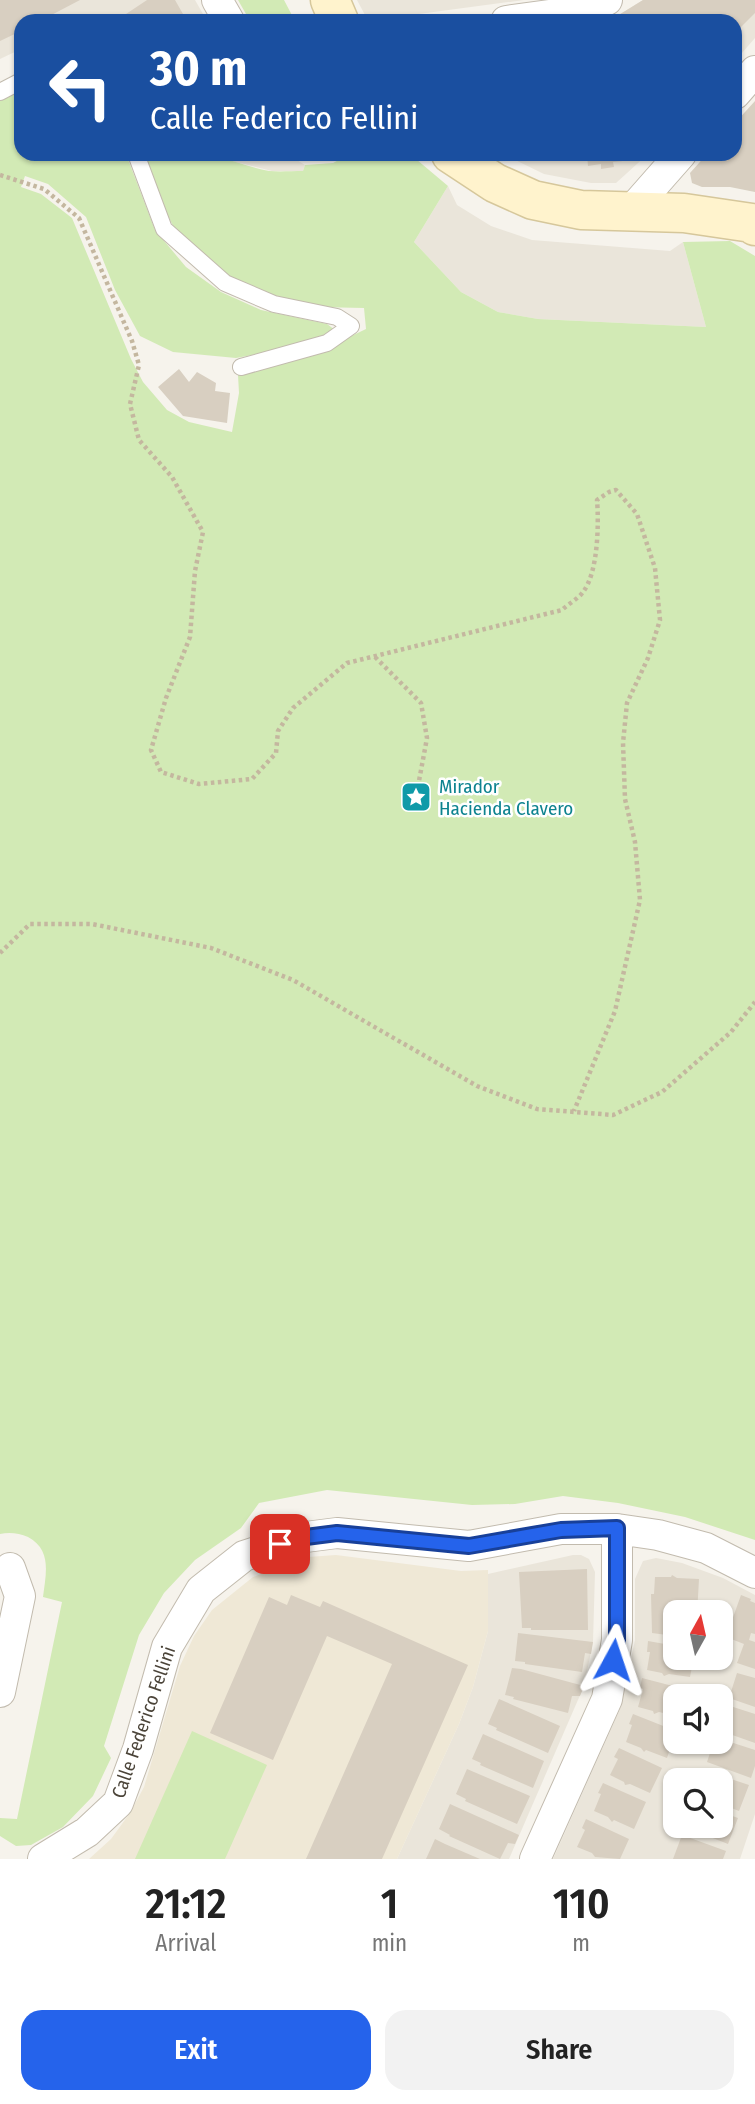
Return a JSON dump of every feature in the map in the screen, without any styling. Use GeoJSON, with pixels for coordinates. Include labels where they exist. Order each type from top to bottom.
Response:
{"type":"FeatureCollection","features":[{"type":"Feature","properties":{"kind":"street"},"geometry":{"type":"LineString","coordinates":[[557,14],[586,10],[607,0]]}},
{"type":"Feature","properties":{"kind":"street"},"geometry":{"type":"LineString","coordinates":[[742,86],[755,71]]}},
{"type":"Feature","properties":{"kind":"street"},"geometry":{"type":"LineString","coordinates":[[462,161],[495,183],[533,200],[581,210],[684,213],[752,223],[755,226]]}},
{"type":"Feature","properties":{"kind":"street"},"geometry":{"type":"LineString","coordinates":[[630,212],[675,161]]}},
{"type":"Feature","properties":{"kind":"street"},"geometry":{"type":"LineString","coordinates":[[535,1859],[607,1699],[617,1640],[617,1528]]}},
{"type":"Feature","properties":{"kind":"street","name":"Calle Federico Fellini"},"geometry":{"type":"LineString","coordinates":[[43,1859],[87,1832],[118,1803],[138,1749],[167,1647],[201,1590],[244,1556],[298,1538],[337,1533],[469,1546],[561,1530],[617,1528],[658,1535],[706,1548],[755,1573]]}},
{"type":"Feature","properties":{"kind":"street"},"geometry":{"type":"LineString","coordinates":[[0,1692],[20,1596],[10,1568]]}},
{"type":"Feature","properties":{"kind":"lane"},"geometry":{"type":"LineString","coordinates":[[139,161],[164,229],[225,283],[274,304],[337,317],[351,326],[327,343],[241,367]]}},
{"type":"Feature","properties":{"kind":"path"},"geometry":{"type":"LineString","coordinates":[[0,175],[44,189],[79,218],[132,341],[139,365],[130,404],[139,440],[172,477],[203,531],[195,571],[190,637],[166,698],[151,750],[161,772],[199,784],[252,779],[276,753],[278,731],[293,708],[347,663],[562,610],[584,592],[596,557],[599,520],[597,500],[616,490],[637,514],[655,568],[660,620],[648,658],[627,703],[623,743],[625,799],[635,842],[640,900],[615,1011],[574,1111]]}},
{"type":"Feature","properties":{"kind":"path"},"geometry":{"type":"LineString","coordinates":[[374,657],[421,704],[427,738],[416,797]]}},
{"type":"Feature","properties":{"kind":"path"},"geometry":{"type":"LineString","coordinates":[[0,953],[30,924],[92,924],[211,948],[293,980],[477,1086],[537,1109],[613,1115],[662,1092],[731,1032],[755,1002]]}},
{"type":"Feature","properties":{"kind":"shaded area"},"geometry":{"type":"Polygon","coordinates":[[[0,0],[195,0],[203,14],[14,14],[14,52],[0,59],[0,0]]]}},
{"type":"Feature","properties":{"kind":"shaded area"},"geometry":{"type":"Polygon","coordinates":[[[357,0],[524,0],[419,14],[364,14],[357,0]]]}},
{"type":"Feature","properties":{"kind":"shaded area"},"geometry":{"type":"Polygon","coordinates":[[[643,0],[755,0],[755,38],[742,53],[742,14],[620,14],[643,0]]]}},
{"type":"Feature","properties":{"kind":"shaded area"},"geometry":{"type":"Polygon","coordinates":[[[231,161],[298,161],[305,165],[303,171],[272,171],[231,161]]]}},
{"type":"Feature","properties":{"kind":"shaded area"},"geometry":{"type":"Polygon","coordinates":[[[517,161],[640,161],[616,183],[591,183],[544,174],[517,161]]]}},
{"type":"Feature","properties":{"kind":"shaded area"},"geometry":{"type":"Polygon","coordinates":[[[448,186],[457,205],[491,226],[532,240],[670,251],[683,242],[706,327],[538,319],[498,312],[461,292],[414,242],[448,186]]]}},
{"type":"Feature","properties":{"kind":"shaded area"},"geometry":{"type":"Polygon","coordinates":[[[336,1555],[461,1571],[488,1570],[488,1631],[473,1687],[459,1724],[397,1859],[89,1859],[111,1839],[130,1813],[144,1787],[180,1666],[194,1636],[212,1610],[253,1577],[308,1557],[336,1555]]]}},
{"type":"Feature","properties":{"kind":"shaded area"},"geometry":{"type":"Polygon","coordinates":[[[573,1555],[589,1559],[595,1572],[593,1642],[584,1686],[509,1859],[397,1859],[459,1724],[473,1687],[488,1631],[488,1574],[573,1555]]]}},
{"type":"Feature","properties":{"kind":"shaded area"},"geometry":{"type":"Polygon","coordinates":[[[656,1558],[682,1563],[723,1578],[755,1595],[755,1814],[740,1859],[553,1859],[620,1709],[635,1640],[635,1579],[643,1561],[656,1558]]]}},
{"type":"Feature","properties":{"kind":"green space"},"geometry":{"type":"Polygon","coordinates":[[[238,0],[284,0],[291,14],[246,14],[238,0]]]}},
{"type":"Feature","properties":{"kind":"green space"},"geometry":{"type":"Polygon","coordinates":[[[14,94],[14,161],[129,161],[155,230],[186,267],[221,292],[261,310],[327,324],[335,330],[300,346],[236,358],[173,352],[140,336],[115,290],[86,217],[48,184],[25,176],[21,187],[41,194],[72,218],[143,382],[167,410],[189,422],[232,432],[239,393],[238,375],[314,354],[366,329],[364,308],[317,307],[259,292],[220,273],[178,235],[161,203],[146,161],[232,161],[269,171],[303,171],[305,165],[337,161],[418,161],[448,186],[414,242],[461,292],[498,312],[538,319],[706,327],[683,242],[730,241],[755,256],[755,1540],[685,1517],[618,1503],[563,1496],[515,1504],[472,1505],[327,1490],[259,1503],[241,1528],[195,1560],[164,1593],[139,1635],[104,1746],[111,1758],[93,1796],[63,1827],[31,1845],[16,1846],[0,1836],[0,1818],[17,1819],[62,1602],[43,1597],[46,1563],[36,1542],[21,1535],[0,1534],[0,101],[14,94]]]}},
{"type":"Feature","properties":{"kind":"green space"},"geometry":{"type":"Polygon","coordinates":[[[192,1731],[267,1765],[225,1859],[135,1859],[192,1731]]]}},
{"type":"Feature","properties":{"kind":"building"},"geometry":{"type":"Polygon","coordinates":[[[0,0],[80,0],[53,14],[14,14],[14,34],[0,41],[0,0]]]}},
{"type":"Feature","properties":{"kind":"building"},"geometry":{"type":"Polygon","coordinates":[[[147,0],[175,0],[183,14],[126,14],[147,0]]]}},
{"type":"Feature","properties":{"kind":"building"},"geometry":{"type":"Polygon","coordinates":[[[643,0],[755,0],[755,13],[742,26],[742,14],[620,14],[643,0]]]}},
{"type":"Feature","properties":{"kind":"building"},"geometry":{"type":"Polygon","coordinates":[[[755,101],[755,192],[730,187],[702,187],[692,183],[690,173],[701,161],[742,161],[742,115],[755,101]]]}},
{"type":"Feature","properties":{"kind":"building"},"geometry":{"type":"Polygon","coordinates":[[[588,161],[622,161],[613,162],[614,167],[601,169],[601,164],[588,166],[588,161]]]}},
{"type":"Feature","properties":{"kind":"building"},"geometry":{"type":"Polygon","coordinates":[[[179,369],[189,382],[197,372],[216,383],[215,391],[230,393],[227,423],[183,416],[158,387],[179,369]]]}},
{"type":"Feature","properties":{"kind":"building"},"geometry":{"type":"Polygon","coordinates":[[[587,1569],[588,1630],[522,1628],[519,1572],[587,1569]]]}},
{"type":"Feature","properties":{"kind":"building"},"geometry":{"type":"Polygon","coordinates":[[[655,1577],[699,1579],[698,1600],[663,1600],[663,1634],[652,1633],[651,1594],[654,1594],[655,1577]]]}},
{"type":"Feature","properties":{"kind":"building"},"geometry":{"type":"Polygon","coordinates":[[[291,1595],[320,1607],[323,1601],[468,1665],[382,1859],[306,1859],[392,1664],[327,1636],[273,1760],[210,1733],[269,1597],[287,1605],[291,1595]]]}},
{"type":"Feature","properties":{"kind":"building"},"geometry":{"type":"Polygon","coordinates":[[[741,1595],[755,1603],[755,1634],[751,1633],[749,1640],[755,1642],[755,1669],[737,1663],[744,1644],[733,1640],[733,1617],[741,1595]]]}},
{"type":"Feature","properties":{"kind":"building"},"geometry":{"type":"Polygon","coordinates":[[[518,1633],[593,1642],[591,1654],[585,1653],[582,1672],[525,1664],[515,1661],[518,1633]]]}},
{"type":"Feature","properties":{"kind":"building"},"geometry":{"type":"Polygon","coordinates":[[[648,1641],[663,1644],[663,1670],[691,1670],[690,1677],[669,1674],[664,1676],[662,1673],[647,1670],[650,1652],[647,1652],[648,1641]]]}},
{"type":"Feature","properties":{"kind":"building"},"geometry":{"type":"Polygon","coordinates":[[[512,1668],[584,1686],[580,1696],[572,1696],[568,1713],[505,1695],[512,1668]]]}},
{"type":"Feature","properties":{"kind":"building"},"geometry":{"type":"Polygon","coordinates":[[[737,1673],[755,1678],[755,1707],[733,1699],[737,1673]]]}},
{"type":"Feature","properties":{"kind":"building"},"geometry":{"type":"Polygon","coordinates":[[[642,1678],[665,1684],[663,1713],[654,1714],[653,1711],[638,1707],[643,1689],[640,1688],[642,1678]]]}},
{"type":"Feature","properties":{"kind":"building"},"geometry":{"type":"Polygon","coordinates":[[[499,1699],[560,1726],[548,1753],[488,1724],[499,1699]]]}},
{"type":"Feature","properties":{"kind":"building"},"geometry":{"type":"Polygon","coordinates":[[[733,1707],[755,1714],[755,1743],[733,1735],[733,1707]]]}},
{"type":"Feature","properties":{"kind":"building"},"geometry":{"type":"Polygon","coordinates":[[[633,1714],[663,1726],[663,1754],[668,1754],[667,1758],[646,1750],[644,1752],[626,1742],[632,1725],[629,1724],[633,1714]]]}},
{"type":"Feature","properties":{"kind":"building"},"geometry":{"type":"Polygon","coordinates":[[[483,1734],[544,1761],[533,1788],[472,1759],[483,1734]]]}},
{"type":"Feature","properties":{"kind":"building"},"geometry":{"type":"Polygon","coordinates":[[[733,1743],[755,1750],[755,1766],[751,1778],[733,1771],[733,1768],[724,1768],[707,1762],[710,1754],[733,1754],[733,1743]]]}},
{"type":"Feature","properties":{"kind":"building"},"geometry":{"type":"Polygon","coordinates":[[[619,1748],[662,1768],[650,1793],[630,1784],[625,1785],[610,1775],[618,1759],[614,1757],[619,1748]]]}},
{"type":"Feature","properties":{"kind":"building"},"geometry":{"type":"Polygon","coordinates":[[[467,1769],[530,1796],[517,1824],[465,1801],[466,1799],[456,1794],[467,1769]]]}},
{"type":"Feature","properties":{"kind":"building"},"geometry":{"type":"Polygon","coordinates":[[[733,1780],[749,1785],[739,1811],[733,1809],[733,1780]]]}},
{"type":"Feature","properties":{"kind":"building"},"geometry":{"type":"Polygon","coordinates":[[[603,1783],[646,1802],[634,1829],[614,1820],[612,1822],[608,1817],[594,1811],[603,1783]]]}},
{"type":"Feature","properties":{"kind":"building"},"geometry":{"type":"Polygon","coordinates":[[[450,1804],[519,1835],[515,1844],[508,1843],[500,1859],[449,1836],[439,1829],[450,1804]]]}},
{"type":"Feature","properties":{"kind":"building"},"geometry":{"type":"Polygon","coordinates":[[[733,1816],[738,1818],[733,1831],[733,1816]]]}},
{"type":"Feature","properties":{"kind":"building"},"geometry":{"type":"Polygon","coordinates":[[[586,1819],[629,1839],[620,1859],[595,1857],[577,1847],[585,1830],[582,1828],[586,1819]]]}},
{"type":"Feature","properties":{"kind":"building"},"geometry":{"type":"Polygon","coordinates":[[[681,1838],[690,1838],[726,1851],[723,1859],[673,1859],[681,1838]]]}},
{"type":"Feature","properties":{"kind":"building"},"geometry":{"type":"Polygon","coordinates":[[[713,1838],[730,1838],[728,1844],[713,1838]]]}},
{"type":"Feature","properties":{"kind":"building"},"geometry":{"type":"Polygon","coordinates":[[[435,1839],[445,1844],[480,1859],[426,1859],[435,1839]]]}},
{"type":"Feature","properties":{"kind":"place","name":"Mirador Hacienda Clavero"},"geometry":{"type":"Point","coordinates":[416,797]}},
{"type":"Feature","properties":{"kind":"route"},"geometry":{"type":"LineString","coordinates":[[280,1544],[298,1538],[337,1533],[469,1546],[561,1530],[617,1528],[617,1640],[613,1660]]}}]}
